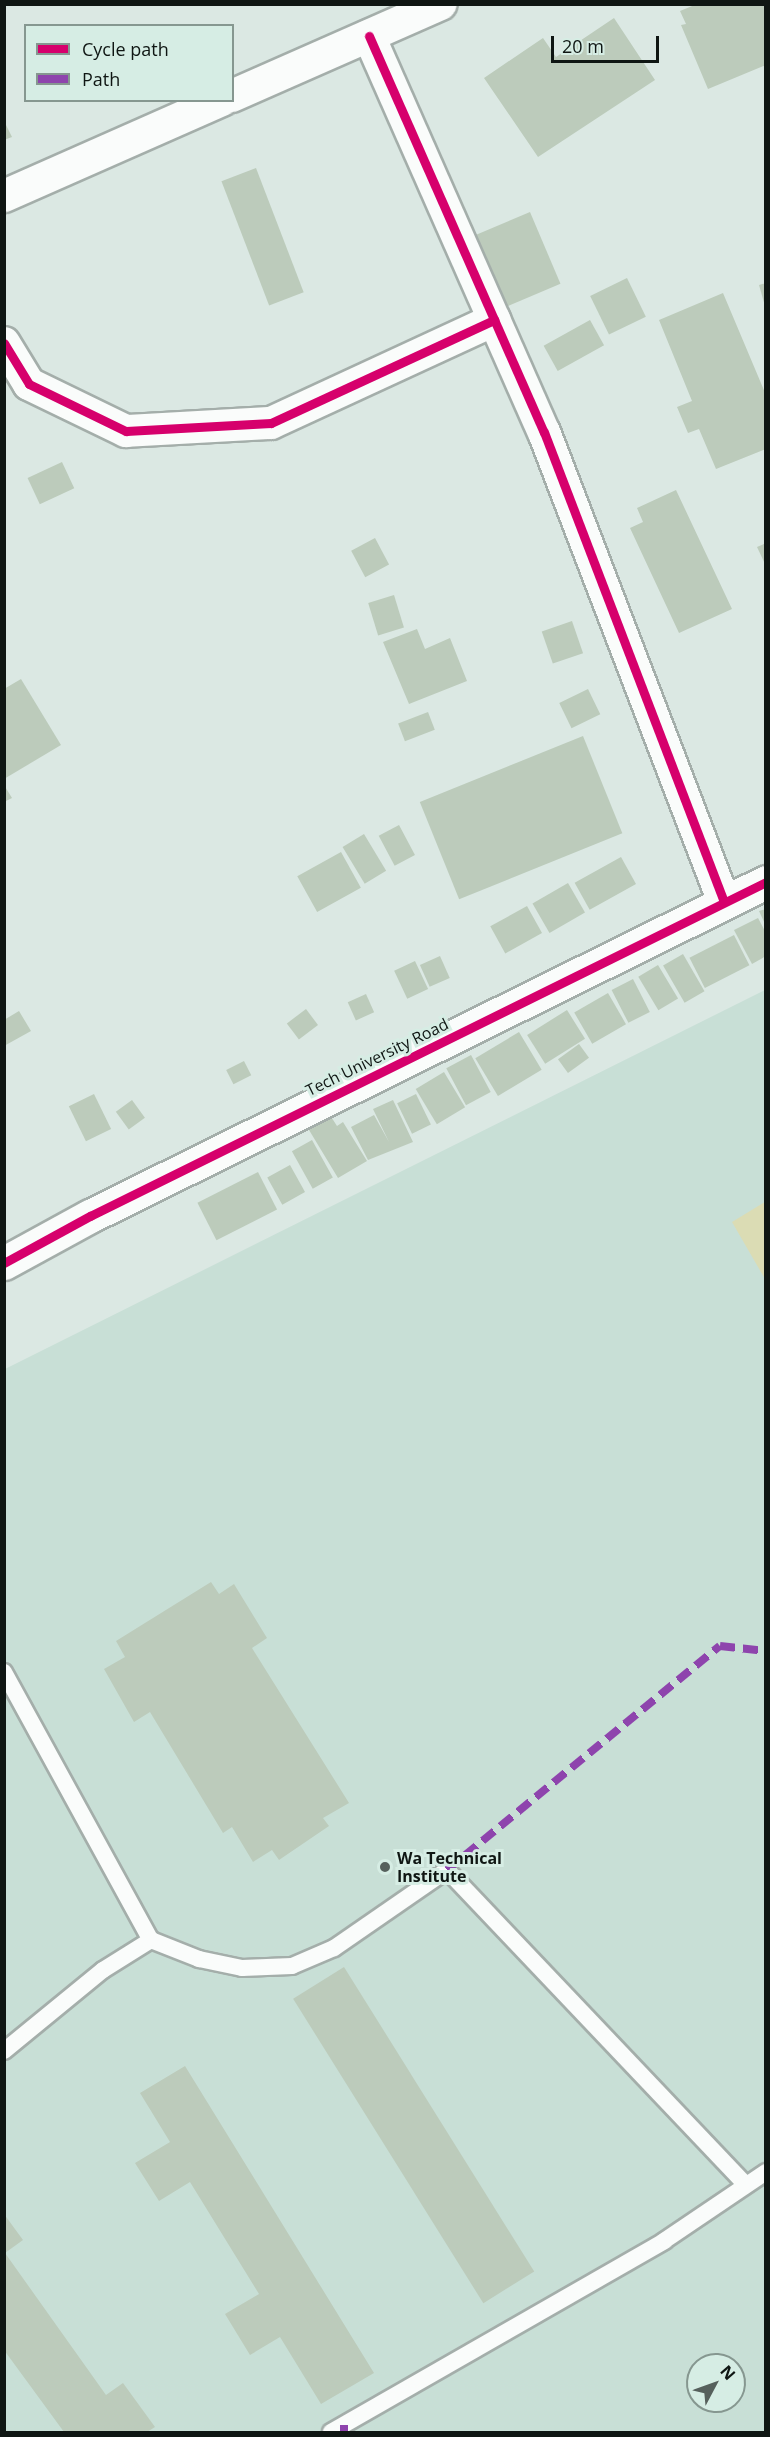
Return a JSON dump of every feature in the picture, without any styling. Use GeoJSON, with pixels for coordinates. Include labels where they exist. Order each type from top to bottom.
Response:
{"type":"FeatureCollection","features":[{"type":"Feature","properties":{"kind":"street"},"geometry":{"type":"LineString","coordinates":[[234,95],[441,4]]}},
{"type":"Feature","properties":{"kind":"street"},"geometry":{"type":"LineString","coordinates":[[369,36],[544,432],[724,902]]}},
{"type":"Feature","properties":{"kind":"street"},"geometry":{"type":"LineString","coordinates":[[4,196],[217,102]]}},
{"type":"Feature","properties":{"kind":"street"},"geometry":{"type":"LineString","coordinates":[[4,343],[29,384],[126,431],[271,423],[494,320]]}},
{"type":"Feature","properties":{"kind":"street","name":"Tech University Road"},"geometry":{"type":"LineString","coordinates":[[4,1263],[101,1210],[765,882]]}},
{"type":"Feature","properties":{"kind":"lane"},"geometry":{"type":"LineString","coordinates":[[4,1672],[151,1940],[199,1959],[242,1968],[292,1966],[334,1948],[447,1870],[746,2185]]}},
{"type":"Feature","properties":{"kind":"lane"},"geometry":{"type":"LineString","coordinates":[[4,2051],[103,1970],[151,1940]]}},
{"type":"Feature","properties":{"kind":"lane"},"geometry":{"type":"LineString","coordinates":[[331,2433],[664,2241],[765,2172]]}},
{"type":"Feature","properties":{"kind":"shaded area","name":"Wa Technical Institute"},"geometry":{"type":"Polygon","coordinates":[[[765,990],[765,2432],[5,2432],[5,1369],[765,990]]]}},
{"type":"Feature","properties":{"kind":"green space"},"geometry":{"type":"Polygon","coordinates":[[[765,1202],[765,1279],[732,1222],[765,1202]]]}},
{"type":"Feature","properties":{"kind":"building"},"geometry":{"type":"Polygon","coordinates":[[[697,4],[766,4],[766,65],[708,89],[681,25],[686,24],[680,11],[697,4]]]}},
{"type":"Feature","properties":{"kind":"building"},"geometry":{"type":"Polygon","coordinates":[[[614,18],[655,80],[538,157],[484,78],[543,38],[556,57],[614,18]]]}},
{"type":"Feature","properties":{"kind":"building"},"geometry":{"type":"Polygon","coordinates":[[[4,121],[12,137],[4,140],[4,121]]]}},
{"type":"Feature","properties":{"kind":"building"},"geometry":{"type":"Polygon","coordinates":[[[256,168],[304,292],[269,305],[221,181],[256,168]]]}},
{"type":"Feature","properties":{"kind":"building"},"geometry":{"type":"Polygon","coordinates":[[[530,212],[560,284],[504,308],[474,236],[530,212]]]}},
{"type":"Feature","properties":{"kind":"building"},"geometry":{"type":"Polygon","coordinates":[[[627,278],[646,317],[609,335],[590,296],[627,278]]]}},
{"type":"Feature","properties":{"kind":"building"},"geometry":{"type":"Polygon","coordinates":[[[766,283],[766,306],[765,306],[759,285],[766,283]]]}},
{"type":"Feature","properties":{"kind":"building"},"geometry":{"type":"Polygon","coordinates":[[[723,293],[766,395],[766,449],[716,469],[699,429],[688,433],[677,407],[692,401],[659,320],[723,293]]]}},
{"type":"Feature","properties":{"kind":"building"},"geometry":{"type":"Polygon","coordinates":[[[590,320],[604,345],[558,371],[544,346],[590,320]]]}},
{"type":"Feature","properties":{"kind":"building"},"geometry":{"type":"Polygon","coordinates":[[[62,462],[74,488],[40,504],[28,478],[62,462]]]}},
{"type":"Feature","properties":{"kind":"building"},"geometry":{"type":"Polygon","coordinates":[[[676,490],[732,609],[679,633],[630,528],[643,522],[637,508],[676,490]]]}},
{"type":"Feature","properties":{"kind":"building"},"geometry":{"type":"Polygon","coordinates":[[[375,538],[389,564],[365,577],[351,551],[375,538]]]}},
{"type":"Feature","properties":{"kind":"building"},"geometry":{"type":"Polygon","coordinates":[[[766,543],[766,566],[757,547],[766,543]]]}},
{"type":"Feature","properties":{"kind":"building"},"geometry":{"type":"Polygon","coordinates":[[[394,595],[404,628],[378,635],[368,603],[394,595]]]}},
{"type":"Feature","properties":{"kind":"building"},"geometry":{"type":"Polygon","coordinates":[[[572,621],[583,653],[553,664],[542,631],[572,621]]]}},
{"type":"Feature","properties":{"kind":"building"},"geometry":{"type":"Polygon","coordinates":[[[417,629],[425,649],[450,638],[467,681],[409,704],[383,642],[417,629]]]}},
{"type":"Feature","properties":{"kind":"building"},"geometry":{"type":"Polygon","coordinates":[[[21,679],[61,745],[4,779],[4,689],[21,679]]]}},
{"type":"Feature","properties":{"kind":"building"},"geometry":{"type":"Polygon","coordinates":[[[588,689],[600,714],[572,728],[559,703],[588,689]]]}},
{"type":"Feature","properties":{"kind":"building"},"geometry":{"type":"Polygon","coordinates":[[[428,712],[435,730],[405,741],[398,723],[428,712]]]}},
{"type":"Feature","properties":{"kind":"building"},"geometry":{"type":"Polygon","coordinates":[[[583,736],[622,833],[459,899],[420,802],[583,736]]]}},
{"type":"Feature","properties":{"kind":"building"},"geometry":{"type":"Polygon","coordinates":[[[4,785],[12,798],[4,802],[4,785]]]}},
{"type":"Feature","properties":{"kind":"building"},"geometry":{"type":"Polygon","coordinates":[[[399,825],[415,855],[395,866],[379,836],[399,825]]]}},
{"type":"Feature","properties":{"kind":"building"},"geometry":{"type":"Polygon","coordinates":[[[364,834],[386,871],[365,884],[343,847],[364,834]]]}},
{"type":"Feature","properties":{"kind":"building"},"geometry":{"type":"Polygon","coordinates":[[[341,852],[361,888],[317,912],[297,876],[341,852]]]}},
{"type":"Feature","properties":{"kind":"building"},"geometry":{"type":"Polygon","coordinates":[[[621,857],[636,884],[590,910],[575,883],[621,857]]]}},
{"type":"Feature","properties":{"kind":"building"},"geometry":{"type":"Polygon","coordinates":[[[568,883],[585,912],[549,933],[532,904],[568,883]]]}},
{"type":"Feature","properties":{"kind":"building"},"geometry":{"type":"Polygon","coordinates":[[[527,906],[542,933],[505,953],[490,926],[527,906]]]}},
{"type":"Feature","properties":{"kind":"building"},"geometry":{"type":"Polygon","coordinates":[[[766,909],[766,926],[759,911],[766,909]]]}},
{"type":"Feature","properties":{"kind":"building"},"geometry":{"type":"Polygon","coordinates":[[[758,918],[766,933],[766,956],[752,964],[734,930],[758,918]]]}},
{"type":"Feature","properties":{"kind":"building"},"geometry":{"type":"Polygon","coordinates":[[[734,935],[749,965],[705,988],[689,958],[734,935]]]}},
{"type":"Feature","properties":{"kind":"building"},"geometry":{"type":"Polygon","coordinates":[[[683,954],[704,991],[685,1003],[663,966],[683,954]]]}},
{"type":"Feature","properties":{"kind":"building"},"geometry":{"type":"Polygon","coordinates":[[[440,956],[450,978],[430,987],[420,965],[440,956]]]}},
{"type":"Feature","properties":{"kind":"building"},"geometry":{"type":"Polygon","coordinates":[[[415,961],[428,989],[407,999],[394,971],[415,961]]]}},
{"type":"Feature","properties":{"kind":"building"},"geometry":{"type":"Polygon","coordinates":[[[658,965],[678,998],[658,1010],[638,977],[658,965]]]}},
{"type":"Feature","properties":{"kind":"building"},"geometry":{"type":"Polygon","coordinates":[[[633,979],[650,1012],[628,1023],[612,990],[633,979]]]}},
{"type":"Feature","properties":{"kind":"building"},"geometry":{"type":"Polygon","coordinates":[[[608,993],[626,1024],[592,1044],[574,1012],[608,993]]]}},
{"type":"Feature","properties":{"kind":"building"},"geometry":{"type":"Polygon","coordinates":[[[366,994],[374,1012],[356,1020],[348,1002],[366,994]]]}},
{"type":"Feature","properties":{"kind":"building"},"geometry":{"type":"Polygon","coordinates":[[[306,1009],[318,1025],[299,1039],[287,1023],[306,1009]]]}},
{"type":"Feature","properties":{"kind":"building"},"geometry":{"type":"Polygon","coordinates":[[[567,1010],[585,1039],[545,1064],[527,1035],[567,1010]]]}},
{"type":"Feature","properties":{"kind":"building"},"geometry":{"type":"Polygon","coordinates":[[[19,1011],[31,1031],[4,1046],[4,1020],[19,1011]]]}},
{"type":"Feature","properties":{"kind":"building"},"geometry":{"type":"Polygon","coordinates":[[[519,1032],[542,1070],[498,1096],[475,1058],[519,1032]]]}},
{"type":"Feature","properties":{"kind":"building"},"geometry":{"type":"Polygon","coordinates":[[[579,1044],[589,1058],[568,1073],[558,1059],[579,1044]]]}},
{"type":"Feature","properties":{"kind":"building"},"geometry":{"type":"Polygon","coordinates":[[[471,1055],[491,1092],[466,1105],[446,1068],[471,1055]]]}},
{"type":"Feature","properties":{"kind":"building"},"geometry":{"type":"Polygon","coordinates":[[[244,1061],[251,1075],[233,1084],[226,1070],[244,1061]]]}},
{"type":"Feature","properties":{"kind":"building"},"geometry":{"type":"Polygon","coordinates":[[[444,1072],[465,1107],[437,1124],[416,1089],[444,1072]]]}},
{"type":"Feature","properties":{"kind":"building"},"geometry":{"type":"Polygon","coordinates":[[[94,1094],[111,1129],[86,1141],[69,1106],[94,1094]]]}},
{"type":"Feature","properties":{"kind":"building"},"geometry":{"type":"Polygon","coordinates":[[[416,1094],[431,1125],[412,1134],[397,1103],[416,1094]]]}},
{"type":"Feature","properties":{"kind":"building"},"geometry":{"type":"Polygon","coordinates":[[[132,1100],[145,1118],[129,1130],[116,1112],[132,1100]]]}},
{"type":"Feature","properties":{"kind":"building"},"geometry":{"type":"Polygon","coordinates":[[[393,1100],[413,1142],[368,1160],[351,1127],[374,1115],[389,1142],[373,1109],[393,1100]]]}},
{"type":"Feature","properties":{"kind":"building"},"geometry":{"type":"Polygon","coordinates":[[[328,1112],[337,1126],[343,1122],[367,1161],[338,1178],[306,1125],[328,1112]]]}},
{"type":"Feature","properties":{"kind":"building"},"geometry":{"type":"Polygon","coordinates":[[[312,1140],[333,1178],[313,1189],[292,1151],[312,1140]]]}},
{"type":"Feature","properties":{"kind":"building"},"geometry":{"type":"Polygon","coordinates":[[[290,1165],[305,1192],[282,1205],[267,1178],[290,1165]]]}},
{"type":"Feature","properties":{"kind":"building"},"geometry":{"type":"Polygon","coordinates":[[[258,1172],[277,1209],[216,1240],[197,1203],[258,1172]]]}},
{"type":"Feature","properties":{"kind":"building"},"geometry":{"type":"Polygon","coordinates":[[[211,1582],[219,1594],[234,1584],[267,1638],[252,1648],[349,1803],[323,1818],[329,1826],[279,1860],[272,1850],[253,1862],[232,1827],[223,1833],[150,1712],[134,1722],[104,1669],[125,1657],[116,1641],[211,1582]]]}},
{"type":"Feature","properties":{"kind":"building"},"geometry":{"type":"Polygon","coordinates":[[[344,1967],[534,2271],[483,2303],[293,1999],[344,1967]]]}},
{"type":"Feature","properties":{"kind":"building"},"geometry":{"type":"Polygon","coordinates":[[[185,2066],[374,2373],[321,2404],[280,2337],[250,2355],[225,2314],[259,2294],[190,2182],[159,2201],[135,2163],[170,2142],[140,2093],[185,2066]]]}},
{"type":"Feature","properties":{"kind":"building"},"geometry":{"type":"Polygon","coordinates":[[[4,2214],[23,2240],[5,2253],[106,2395],[123,2383],[155,2427],[147,2432],[64,2432],[4,2350],[4,2214]]]}},
{"type":"Feature","properties":{"kind":"marked path"},"geometry":{"type":"LineString","coordinates":[[447,1870],[720,1646],[766,1651]]}},
{"type":"Feature","properties":{"kind":"marked path"},"geometry":{"type":"LineString","coordinates":[[344,2425],[344,2432]]}},
{"type":"Feature","properties":{"kind":"cycle path"},"geometry":{"type":"LineString","coordinates":[[369,36],[544,432],[724,902]]}},
{"type":"Feature","properties":{"kind":"cycle path"},"geometry":{"type":"LineString","coordinates":[[4,343],[29,384],[126,431],[271,423],[494,320]]}},
{"type":"Feature","properties":{"kind":"cycle path"},"geometry":{"type":"LineString","coordinates":[[4,1263],[90,1216],[766,882]]}},
{"type":"Feature","properties":{"kind":"place","name":"Wa Technical Institute"},"geometry":{"type":"Point","coordinates":[385,1867]}}]}
